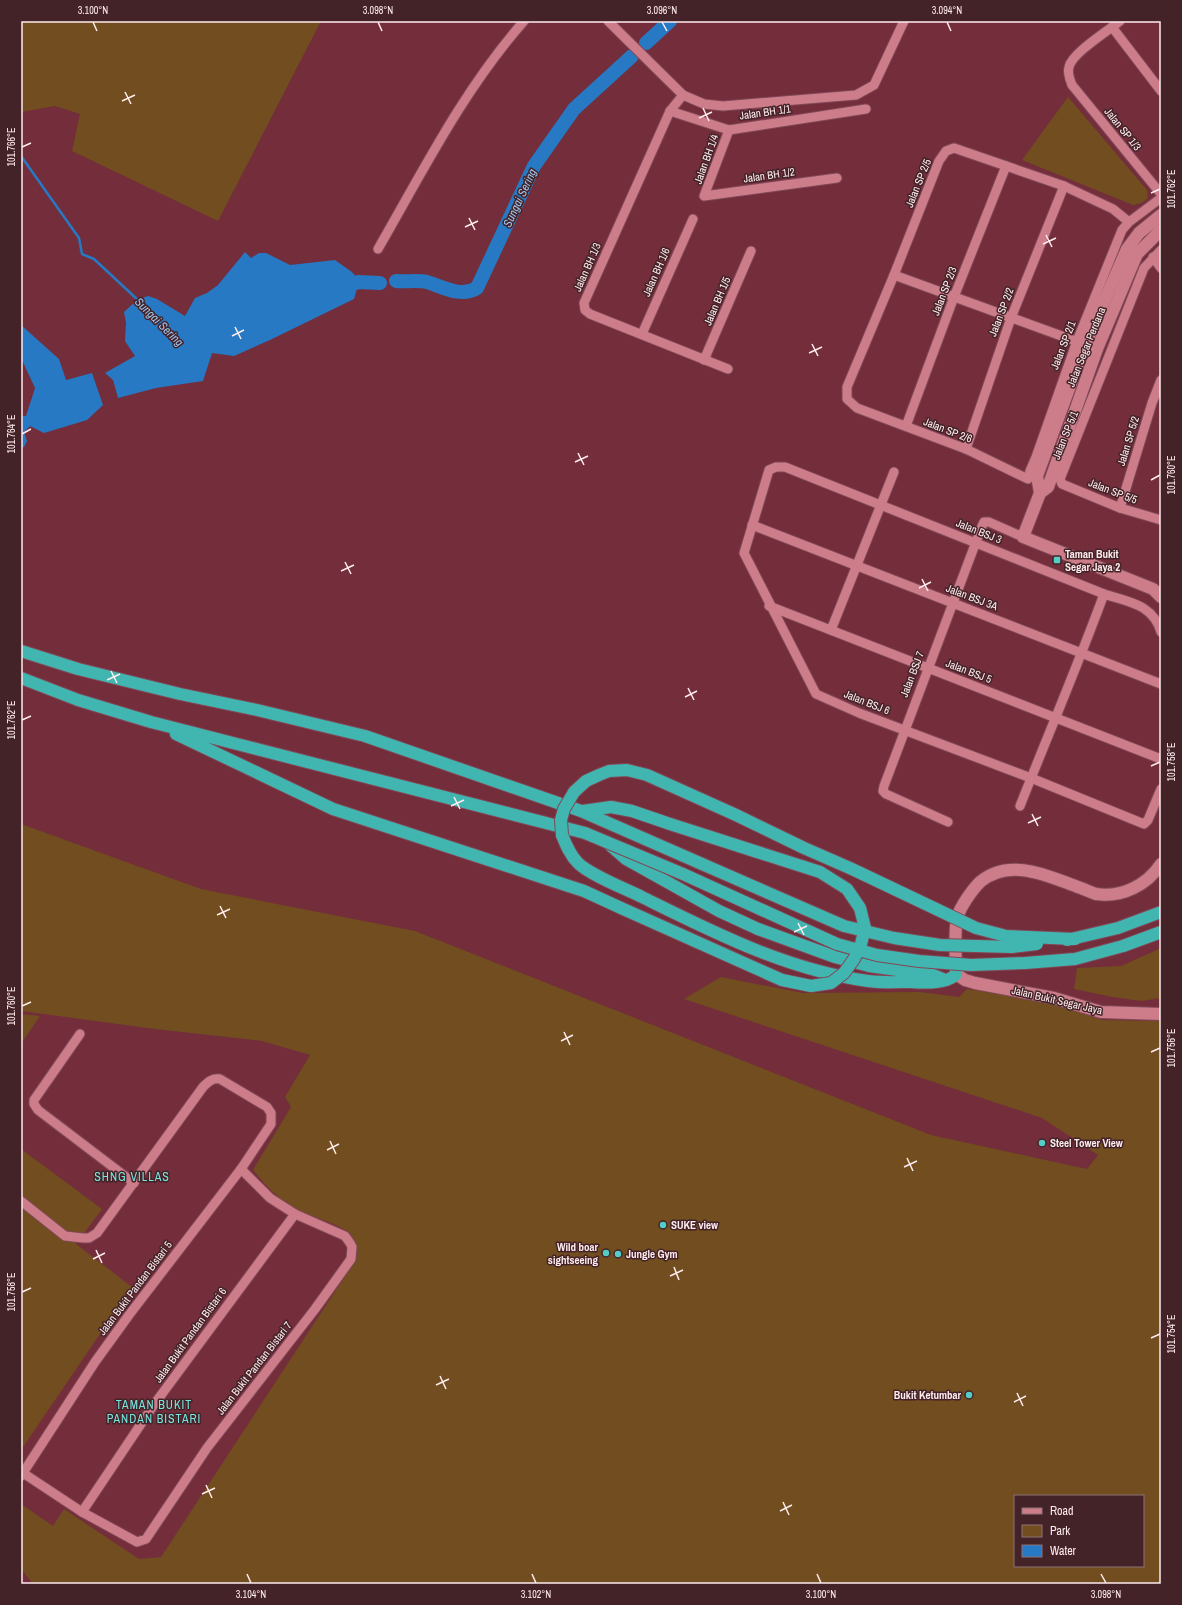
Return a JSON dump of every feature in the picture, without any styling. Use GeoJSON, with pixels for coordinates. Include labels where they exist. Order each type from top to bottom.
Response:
{"type":"FeatureCollection","features":[{"type":"Feature","properties":{"kind":"highway"},"geometry":{"type":"LineString","coordinates":[[21,651],[78,669],[364,736],[581,811],[844,926],[894,938],[940,945],[1012,947],[1075,939],[1118,928],[1161,912]]}},
{"type":"Feature","properties":{"kind":"highway"},"geometry":{"type":"LineString","coordinates":[[21,678],[78,700],[151,722],[604,840],[837,944],[877,955],[919,961],[971,965],[1075,959],[1123,946],[1161,932]]}},
{"type":"Feature","properties":{"kind":"highway"},"geometry":{"type":"LineString","coordinates":[[151,722],[333,810],[584,891],[782,980],[810,986],[831,982],[844,973],[854,959],[861,944],[865,928],[860,908],[847,890],[820,872],[632,811],[611,807],[581,811]]}},
{"type":"Feature","properties":{"kind":"highway"},"geometry":{"type":"LineString","coordinates":[[956,974],[949,980],[928,983],[870,982],[821,972],[771,957],[705,928],[596,875],[579,864],[568,850],[562,835],[561,820],[564,810],[574,792],[586,781],[610,771],[627,770],[647,775],[804,848],[852,868],[976,928],[1006,936],[1075,939]]}},
{"type":"Feature","properties":{"kind":"highway"},"geometry":{"type":"LineString","coordinates":[[604,840],[626,859],[719,911],[758,929],[835,957],[869,966],[933,975],[944,980]]}},
{"type":"Feature","properties":{"kind":"street"},"geometry":{"type":"LineString","coordinates":[[378,249],[458,109],[508,39],[524,21]]}},
{"type":"Feature","properties":{"kind":"street"},"geometry":{"type":"LineString","coordinates":[[608,21],[683,95],[704,104],[723,106],[856,95],[874,85],[904,21]]}},
{"type":"Feature","properties":{"kind":"street"},"geometry":{"type":"LineString","coordinates":[[1120,21],[1112,27],[1161,91]]}},
{"type":"Feature","properties":{"kind":"street","name":"Jalan SP 1/3"},"geometry":{"type":"LineString","coordinates":[[1112,27],[1073,58],[1068,68],[1068,77],[1072,85],[1161,194]]}},
{"type":"Feature","properties":{"kind":"street","name":"Jalan BH 1/3"},"geometry":{"type":"LineString","coordinates":[[683,95],[670,110],[584,303],[585,310],[590,314],[728,369]]}},
{"type":"Feature","properties":{"kind":"street","name":"Jalan BH 1/1"},"geometry":{"type":"LineString","coordinates":[[670,110],[729,130],[866,109]]}},
{"type":"Feature","properties":{"kind":"street","name":"Jalan BH 1/4"},"geometry":{"type":"LineString","coordinates":[[704,196],[729,130]]}},
{"type":"Feature","properties":{"kind":"street","name":"Jalan SP 2/5"},"geometry":{"type":"LineString","coordinates":[[857,408],[847,399],[847,387],[894,276],[939,161],[946,152],[954,148],[1064,186],[1113,209],[1129,222]]}},
{"type":"Feature","properties":{"kind":"street","name":"Jalan SP 2/3"},"geometry":{"type":"LineString","coordinates":[[906,426],[954,297],[1006,166]]}},
{"type":"Feature","properties":{"kind":"street","name":"Jalan BH 1/2"},"geometry":{"type":"LineString","coordinates":[[704,196],[837,178]]}},
{"type":"Feature","properties":{"kind":"street","name":"Jalan SP 2/2"},"geometry":{"type":"LineString","coordinates":[[966,449],[1011,318],[1064,186]]}},
{"type":"Feature","properties":{"kind":"street"},"geometry":{"type":"LineString","coordinates":[[1129,222],[1161,198]]}},
{"type":"Feature","properties":{"kind":"street","name":"Jalan Segar Perdana"},"geometry":{"type":"LineString","coordinates":[[1040,493],[1037,476],[1081,343],[1127,249],[1139,233],[1161,215]]}},
{"type":"Feature","properties":{"kind":"street","name":"Jalan BH 1/6"},"geometry":{"type":"LineString","coordinates":[[642,334],[693,219]]}},
{"type":"Feature","properties":{"kind":"street","name":"Jalan SP 2/1"},"geometry":{"type":"LineString","coordinates":[[1028,479],[1081,343],[1122,230],[1129,222]]}},
{"type":"Feature","properties":{"kind":"street","name":"Jalan Segar Perdana"},"geometry":{"type":"LineString","coordinates":[[1023,537],[1040,493],[1048,486],[1097,349],[1137,254],[1161,230]]}},
{"type":"Feature","properties":{"kind":"street","name":"Jalan SP 5/1"},"geometry":{"type":"LineString","coordinates":[[1060,479],[1144,268],[1161,250]]}},
{"type":"Feature","properties":{"kind":"street","name":"Jalan BH 1/5"},"geometry":{"type":"LineString","coordinates":[[704,360],[751,251]]}},
{"type":"Feature","properties":{"kind":"street"},"geometry":{"type":"LineString","coordinates":[[1153,257],[1161,268]]}},
{"type":"Feature","properties":{"kind":"street"},"geometry":{"type":"LineString","coordinates":[[894,276],[1097,349]]}},
{"type":"Feature","properties":{"kind":"street","name":"Jalan SP 5/2"},"geometry":{"type":"LineString","coordinates":[[1120,508],[1152,403],[1161,380]]}},
{"type":"Feature","properties":{"kind":"street","name":"Jalan SP 2/6"},"geometry":{"type":"LineString","coordinates":[[857,408],[966,449],[1028,479]]}},
{"type":"Feature","properties":{"kind":"street","name":"Jalan BSJ 3"},"geometry":{"type":"LineString","coordinates":[[776,467],[784,467],[1104,594],[1144,608],[1154,616],[1161,632]]}},
{"type":"Feature","properties":{"kind":"street","name":"Jalan BSJ 6"},"geometry":{"type":"LineString","coordinates":[[776,467],[769,470],[744,553],[769,606],[816,694],[859,713],[1031,778],[1144,824],[1148,820],[1161,789]]}},
{"type":"Feature","properties":{"kind":"street"},"geometry":{"type":"LineString","coordinates":[[831,630],[894,472]]}},
{"type":"Feature","properties":{"kind":"street","name":"Jalan SP 5/5"},"geometry":{"type":"LineString","coordinates":[[1060,479],[1062,484],[1120,508],[1161,520]]}},
{"type":"Feature","properties":{"kind":"street","name":"Jalan BSJ 7"},"geometry":{"type":"LineString","coordinates":[[948,822],[882,791],[952,602],[984,522],[1023,537]]}},
{"type":"Feature","properties":{"kind":"street","name":"Jalan BSJ 3A"},"geometry":{"type":"LineString","coordinates":[[752,524],[1161,684]]}},
{"type":"Feature","properties":{"kind":"street"},"geometry":{"type":"LineString","coordinates":[[1023,537],[1153,589],[1161,597]]}},
{"type":"Feature","properties":{"kind":"street"},"geometry":{"type":"LineString","coordinates":[[1020,806],[1082,653],[1104,594]]}},
{"type":"Feature","properties":{"kind":"street","name":"Jalan BSJ 5"},"geometry":{"type":"LineString","coordinates":[[769,606],[1161,760]]}},
{"type":"Feature","properties":{"kind":"street"},"geometry":{"type":"LineString","coordinates":[[956,974],[957,918],[970,894],[984,879],[1009,869],[1034,871],[1096,894],[1120,893],[1144,883],[1161,864]]}},
{"type":"Feature","properties":{"kind":"street","name":"Jalan Bukit Segar Jaya"},"geometry":{"type":"LineString","coordinates":[[956,974],[967,974],[1070,995],[1101,1004],[1156,1009],[1161,1008]]}},
{"type":"Feature","properties":{"kind":"street","name":"Jalan Bukit Segar Jaya"},"geometry":{"type":"LineString","coordinates":[[956,974],[965,980],[975,983],[1054,998],[1101,1012],[1161,1014]]}},
{"type":"Feature","properties":{"kind":"street"},"geometry":{"type":"LineString","coordinates":[[21,1201],[65,1236],[83,1238],[94,1236],[97,1233],[134,1183],[38,1110],[34,1104],[34,1100],[80,1034]]}},
{"type":"Feature","properties":{"kind":"street","name":"Jalan Bukit Pandan Bistari 5"},"geometry":{"type":"LineString","coordinates":[[22,1474],[95,1362],[129,1315],[241,1169],[271,1124],[272,1118],[267,1107],[220,1079],[211,1080],[203,1087],[134,1183]]}},
{"type":"Feature","properties":{"kind":"street","name":"Jalan Bukit Pandan Bistari 7"},"geometry":{"type":"LineString","coordinates":[[22,1474],[82,1512],[137,1542],[146,1539],[207,1448],[311,1314],[351,1259],[352,1248],[345,1236],[339,1232],[295,1214],[270,1198],[241,1169]]}},
{"type":"Feature","properties":{"kind":"street","name":"Jalan Bukit Pandan Bistari 6"},"geometry":{"type":"LineString","coordinates":[[82,1512],[153,1406],[295,1214]]}},
{"type":"Feature","properties":{"kind":"green space"},"geometry":{"type":"Polygon","coordinates":[[[21,21],[321,21],[218,221],[72,151],[80,114],[55,106],[21,112],[21,21]]]}},
{"type":"Feature","properties":{"kind":"green space"},"geometry":{"type":"Polygon","coordinates":[[[1068,97],[1147,190],[1148,198],[1142,203],[1133,205],[1022,160],[1068,97]]]}},
{"type":"Feature","properties":{"kind":"green space"},"geometry":{"type":"Polygon","coordinates":[[[21,824],[201,889],[415,931],[931,1135],[1087,1169],[1098,1155],[1042,1118],[684,999],[721,977],[803,993],[920,992],[959,997],[967,989],[1049,1002],[1102,1020],[1161,1021],[1161,1584],[33,1584],[21,1569],[21,1504],[53,1526],[64,1509],[139,1559],[161,1557],[355,1261],[356,1248],[353,1239],[346,1232],[338,1226],[306,1214],[289,1205],[272,1191],[253,1170],[291,1107],[285,1097],[310,1055],[262,1041],[155,1029],[21,1011],[21,824]]]}},
{"type":"Feature","properties":{"kind":"green space"},"geometry":{"type":"Polygon","coordinates":[[[1161,948],[1161,998],[1142,1001],[1112,997],[1074,989],[1077,968],[1121,966],[1161,948]]]}},
{"type":"Feature","properties":{"kind":"green space"},"geometry":{"type":"Polygon","coordinates":[[[21,1014],[40,1016],[21,1044],[21,1014]]]}},
{"type":"Feature","properties":{"kind":"green space"},"geometry":{"type":"Polygon","coordinates":[[[21,1149],[102,1209],[76,1244],[132,1287],[21,1450],[21,1149]]]}},
{"type":"Feature","properties":{"kind":"water"},"geometry":{"type":"Polygon","coordinates":[[[245,252],[251,258],[259,253],[266,253],[290,265],[335,260],[352,272],[357,279],[354,299],[234,356],[212,353],[203,381],[156,388],[118,398],[113,380],[105,373],[135,356],[125,341],[126,323],[124,312],[137,300],[148,296],[157,299],[185,316],[195,298],[207,293],[218,285],[245,252]]]}},
{"type":"Feature","properties":{"kind":"water"},"geometry":{"type":"Polygon","coordinates":[[[21,325],[59,359],[66,380],[92,373],[103,405],[87,420],[44,433],[30,426],[24,432],[27,441],[24,447],[21,448],[21,416],[26,416],[35,388],[21,358],[21,325]]]}},
{"type":"Feature","properties":{"kind":"waterway","name":"Sungai Sering"},"geometry":{"type":"LineString","coordinates":[[646,43],[670,21]]}},
{"type":"Feature","properties":{"kind":"waterway","name":"Sungai Sering"},"geometry":{"type":"LineString","coordinates":[[396,281],[427,282],[458,292],[471,291],[477,288],[534,166],[574,109],[632,56]]}},
{"type":"Feature","properties":{"kind":"waterway","name":"Sungai Sering"},"geometry":{"type":"LineString","coordinates":[[21,156],[79,238],[82,254],[94,259],[140,302]]}},
{"type":"Feature","properties":{"kind":"waterway","name":"Sungai Sering"},"geometry":{"type":"LineString","coordinates":[[341,289],[358,282],[380,283]]}},
{"type":"Feature","properties":{"kind":"place","name":"Taman Bukit Segar Jaya 2"},"geometry":{"type":"Point","coordinates":[1057,560]}},
{"type":"Feature","properties":{"kind":"place","name":"Steel Tower View"},"geometry":{"type":"Point","coordinates":[1042,1143]}},
{"type":"Feature","properties":{"kind":"place","name":"SUKE view"},"geometry":{"type":"Point","coordinates":[663,1225]}},
{"type":"Feature","properties":{"kind":"place","name":"Wild boar sightseeing"},"geometry":{"type":"Point","coordinates":[606,1253]}},
{"type":"Feature","properties":{"kind":"place","name":"Jungle Gym"},"geometry":{"type":"Point","coordinates":[618,1254]}},
{"type":"Feature","properties":{"kind":"place","name":"Bukit Ketumbar"},"geometry":{"type":"Point","coordinates":[969,1395]}},
{"type":"Feature","properties":{"kind":"district","name":"SHNG VILLAS"},"geometry":{"type":"Point","coordinates":[132,1177]}},
{"type":"Feature","properties":{"kind":"district","name":"TAMAN BUKIT PANDAN BISTARI"},"geometry":{"type":"Point","coordinates":[154,1412]}}]}
